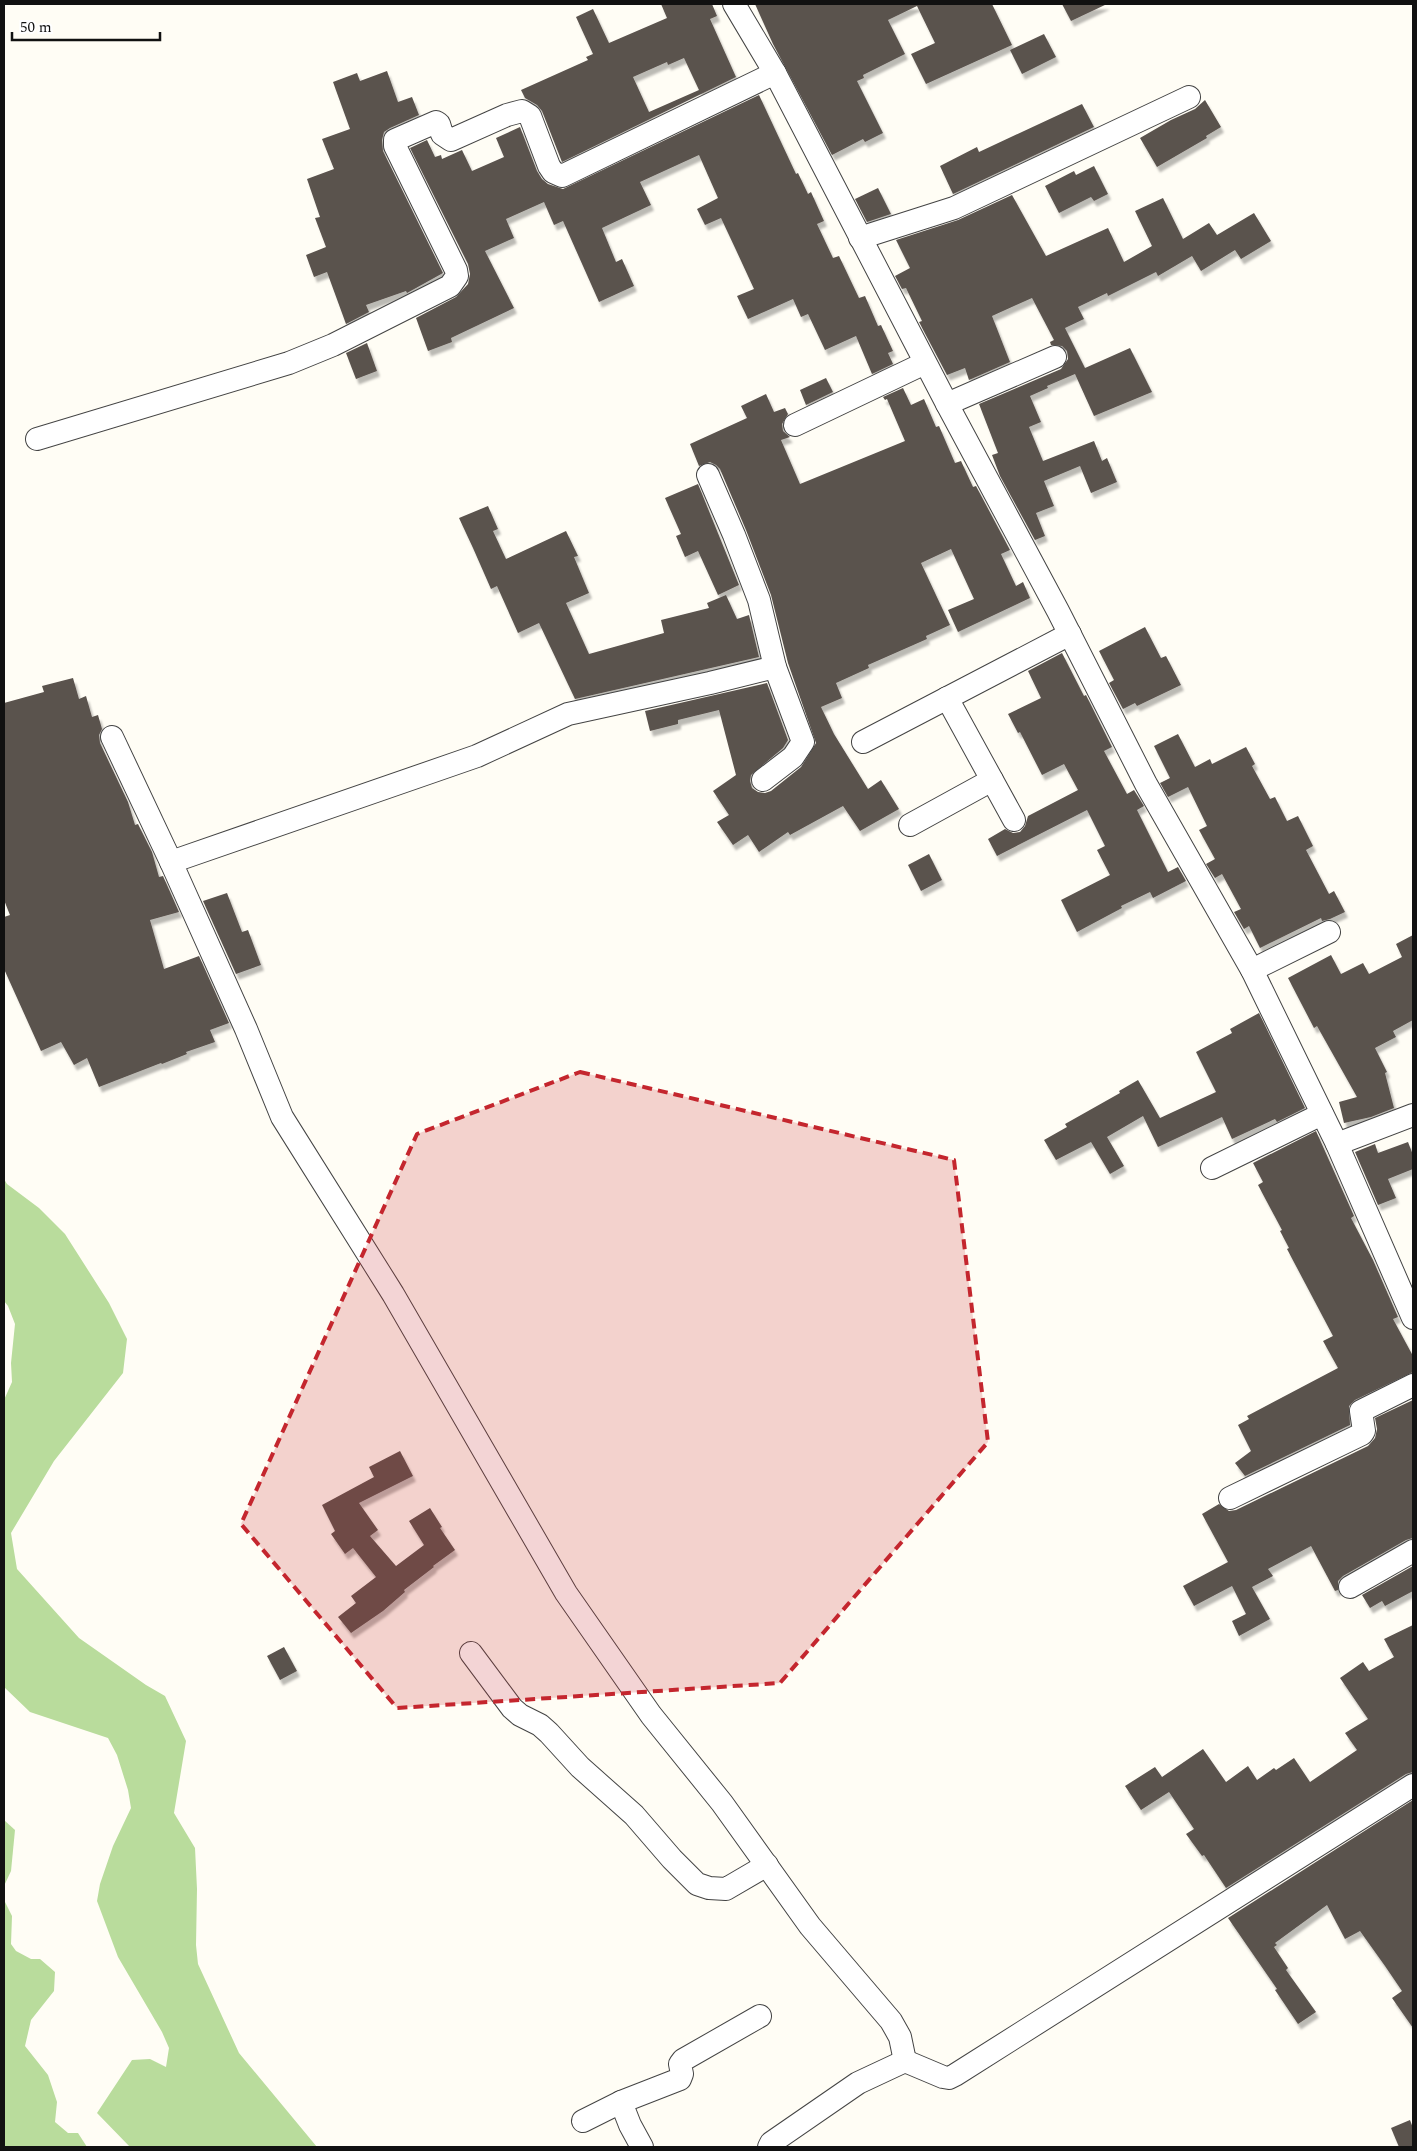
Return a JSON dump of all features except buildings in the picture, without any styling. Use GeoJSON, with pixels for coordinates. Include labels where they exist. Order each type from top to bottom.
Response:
{"type":"FeatureCollection","features":[{"type":"Feature","properties":{"kind":"street"},"geometry":{"type":"LineString","coordinates":[[734,4],[775,73],[925,363],[1070,634],[1146,784],[1252,970],[1337,1144],[1413,1318]]}},
{"type":"Feature","properties":{"kind":"street"},"geometry":{"type":"LineString","coordinates":[[37,439],[289,363],[334,345],[450,286],[457,276],[456,270],[394,146],[395,140],[436,122],[439,124],[442,134],[451,140],[507,115],[522,111],[530,116],[549,166],[553,172],[562,176],[775,73]]}},
{"type":"Feature","properties":{"kind":"street"},"geometry":{"type":"LineString","coordinates":[[860,238],[954,208],[1189,97]]}},
{"type":"Feature","properties":{"kind":"street"},"geometry":{"type":"LineString","coordinates":[[947,404],[1055,357]]}},
{"type":"Feature","properties":{"kind":"street"},"geometry":{"type":"LineString","coordinates":[[795,425],[925,363]]}},
{"type":"Feature","properties":{"kind":"street"},"geometry":{"type":"LineString","coordinates":[[708,476],[734,535],[759,600],[775,666],[803,742],[793,757],[763,780]]}},
{"type":"Feature","properties":{"kind":"street"},"geometry":{"type":"LineString","coordinates":[[863,742],[1070,634]]}},
{"type":"Feature","properties":{"kind":"street"},"geometry":{"type":"LineString","coordinates":[[171,862],[477,756],[568,714],[710,683],[775,666]]}},
{"type":"Feature","properties":{"kind":"street"},"geometry":{"type":"LineString","coordinates":[[946,698],[1014,820]]}},
{"type":"Feature","properties":{"kind":"street"},"geometry":{"type":"LineString","coordinates":[[112,738],[171,862],[246,1029],[282,1117],[393,1294],[566,1593],[651,1715],[722,1803],[810,1926],[891,2021],[900,2037],[905,2061]]}},
{"type":"Feature","properties":{"kind":"street"},"geometry":{"type":"LineString","coordinates":[[910,825],[992,780]]}},
{"type":"Feature","properties":{"kind":"street"},"geometry":{"type":"LineString","coordinates":[[1252,970],[1329,932]]}},
{"type":"Feature","properties":{"kind":"street"},"geometry":{"type":"LineString","coordinates":[[1212,1168],[1322,1114]]}},
{"type":"Feature","properties":{"kind":"street"},"geometry":{"type":"LineString","coordinates":[[1337,1144],[1413,1115]]}},
{"type":"Feature","properties":{"kind":"street"},"geometry":{"type":"LineString","coordinates":[[1230,1498],[1362,1434],[1364,1430],[1361,1411],[1413,1385]]}},
{"type":"Feature","properties":{"kind":"street"},"geometry":{"type":"LineString","coordinates":[[1350,1587],[1413,1551]]}},
{"type":"Feature","properties":{"kind":"street"},"geometry":{"type":"LineString","coordinates":[[471,1653],[512,1708],[520,1715],[540,1725],[549,1733],[580,1767],[634,1815],[672,1859],[697,1884],[709,1888],[726,1889],[767,1865]]}},
{"type":"Feature","properties":{"kind":"street"},"geometry":{"type":"LineString","coordinates":[[769,2147],[771,2143],[858,2083],[905,2061],[943,2077],[949,2078],[955,2075],[1413,1785]]}},
{"type":"Feature","properties":{"kind":"street"},"geometry":{"type":"LineString","coordinates":[[583,2121],[621,2102],[680,2079],[682,2074],[680,2064],[683,2060],[760,2016]]}},
{"type":"Feature","properties":{"kind":"street"},"geometry":{"type":"LineString","coordinates":[[621,2102],[630,2125],[642,2147]]}},
{"type":"Feature","properties":{"kind":"highlighted area"},"geometry":{"type":"Polygon","coordinates":[[[580,1072],[954,1160],[988,1442],[780,1683],[397,1708],[241,1524],[417,1134],[580,1072]]]}},
{"type":"Feature","properties":{"kind":"green space"},"geometry":{"type":"Polygon","coordinates":[[[4,1179],[7,1184],[39,1208],[65,1234],[109,1303],[127,1339],[123,1373],[54,1461],[11,1533],[17,1569],[79,1638],[146,1685],[165,1696],[186,1741],[174,1813],[195,1848],[197,1889],[196,1945],[198,1964],[239,2053],[317,2147],[130,2147],[97,2113],[132,2060],[150,2059],[166,2067],[169,2048],[162,2032],[118,1957],[97,1901],[100,1884],[113,1846],[131,1808],[128,1790],[117,1755],[108,1738],[30,1712],[4,1687],[4,1400],[12,1382],[11,1363],[15,1324],[4,1301],[4,1179]]]}},
{"type":"Feature","properties":{"kind":"green space"},"geometry":{"type":"Polygon","coordinates":[[[4,1820],[15,1830],[11,1871],[4,1886],[4,1820]]]}},
{"type":"Feature","properties":{"kind":"green space"},"geometry":{"type":"Polygon","coordinates":[[[4,1900],[12,1916],[11,1944],[16,1951],[31,1959],[40,1959],[55,1972],[54,1991],[31,2020],[25,2046],[48,2075],[57,2102],[55,2122],[68,2133],[78,2133],[87,2147],[4,2147],[4,1900]]]}}]}
